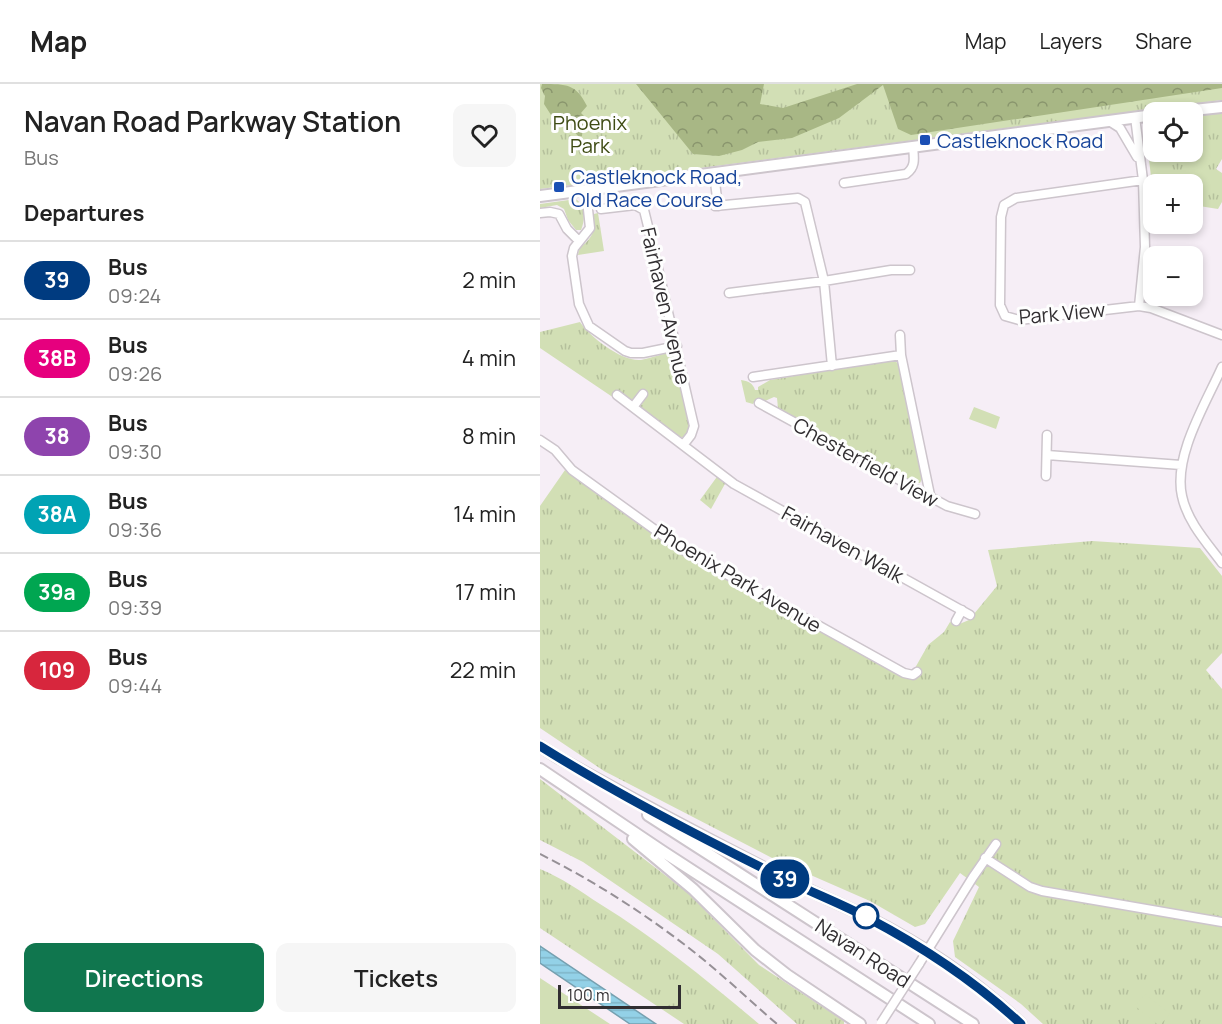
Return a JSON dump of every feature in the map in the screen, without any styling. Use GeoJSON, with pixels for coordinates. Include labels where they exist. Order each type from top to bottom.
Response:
{"type":"FeatureCollection","features":[{"type":"Feature","properties":{"kind":"main road"},"geometry":{"type":"LineString","coordinates":[[1203,109],[1222,107]]}},
{"type":"Feature","properties":{"kind":"main road"},"geometry":{"type":"LineString","coordinates":[[540,196],[1143,116]]}},
{"type":"Feature","properties":{"kind":"main road","name":"Navan Road"},"geometry":{"type":"LineString","coordinates":[[540,746],[974,1024]]}},
{"type":"Feature","properties":{"kind":"main road"},"geometry":{"type":"LineString","coordinates":[[554,755],[709,841],[866,917],[927,953],[978,987],[1021,1024]]}},
{"type":"Feature","properties":{"kind":"main road"},"geometry":{"type":"LineString","coordinates":[[540,770],[651,853],[693,889],[754,950],[860,1024]]}},
{"type":"Feature","properties":{"kind":"main road","name":"Navan Road"},"geometry":{"type":"LineString","coordinates":[[540,770],[929,1024]]}},
{"type":"Feature","properties":{"kind":"street"},"geometry":{"type":"LineString","coordinates":[[1135,117],[1143,180]]}},
{"type":"Feature","properties":{"kind":"street"},"geometry":{"type":"LineString","coordinates":[[1110,121],[1120,129],[1140,163]]}},
{"type":"Feature","properties":{"kind":"street"},"geometry":{"type":"LineString","coordinates":[[844,183],[906,174],[912,170],[914,163],[913,147]]}},
{"type":"Feature","properties":{"kind":"street"},"geometry":{"type":"LineString","coordinates":[[714,174],[716,206],[802,199],[809,216],[824,281],[832,366]]}},
{"type":"Feature","properties":{"kind":"street","name":"Park View"},"geometry":{"type":"LineString","coordinates":[[1139,306],[1019,320],[1005,316],[1000,305],[1001,217],[1004,205],[1016,198],[1143,180]]}},
{"type":"Feature","properties":{"kind":"street"},"geometry":{"type":"LineString","coordinates":[[586,191],[590,228],[574,248],[573,262],[579,304],[590,326],[631,353],[643,353],[677,346]]}},
{"type":"Feature","properties":{"kind":"street","name":"Fairhaven Avenue"},"geometry":{"type":"LineString","coordinates":[[601,209],[636,205],[644,210],[694,426],[684,444]]}},
{"type":"Feature","properties":{"kind":"street"},"geometry":{"type":"LineString","coordinates":[[540,213],[559,214],[567,228],[579,241]]}},
{"type":"Feature","properties":{"kind":"street"},"geometry":{"type":"LineString","coordinates":[[1144,234],[1139,306],[1151,308],[1222,335]]}},
{"type":"Feature","properties":{"kind":"street"},"geometry":{"type":"LineString","coordinates":[[729,292],[824,281],[881,271],[910,270]]}},
{"type":"Feature","properties":{"kind":"street"},"geometry":{"type":"LineString","coordinates":[[900,335],[901,355],[930,495]]}},
{"type":"Feature","properties":{"kind":"street"},"geometry":{"type":"LineString","coordinates":[[753,377],[901,355]]}},
{"type":"Feature","properties":{"kind":"street"},"geometry":{"type":"LineString","coordinates":[[1222,367],[1181,465],[1182,498],[1195,526],[1222,563]]}},
{"type":"Feature","properties":{"kind":"street"},"geometry":{"type":"LineString","coordinates":[[633,407],[643,394]]}},
{"type":"Feature","properties":{"kind":"street"},"geometry":{"type":"LineString","coordinates":[[617,395],[684,444]]}},
{"type":"Feature","properties":{"kind":"street","name":"Chesterfield View"},"geometry":{"type":"LineString","coordinates":[[759,404],[955,510],[975,514]]}},
{"type":"Feature","properties":{"kind":"street"},"geometry":{"type":"LineString","coordinates":[[1046,476],[1047,435]]}},
{"type":"Feature","properties":{"kind":"street","name":"Phoenix Park Avenue"},"geometry":{"type":"LineString","coordinates":[[540,440],[555,450],[572,470],[683,550],[904,673],[913,675],[917,672]]}},
{"type":"Feature","properties":{"kind":"street","name":"Fairhaven Walk"},"geometry":{"type":"LineString","coordinates":[[684,444],[734,483],[966,613],[956,621]]}},
{"type":"Feature","properties":{"kind":"street"},"geometry":{"type":"LineString","coordinates":[[1047,455],[1181,465]]}},
{"type":"Feature","properties":{"kind":"street"},"geometry":{"type":"LineString","coordinates":[[880,1024],[996,844]]}},
{"type":"Feature","properties":{"kind":"street"},"geometry":{"type":"LineString","coordinates":[[985,858],[1042,891],[1222,922]]}},
{"type":"Feature","properties":{"kind":"green space","name":"Phoenix Park"},"geometry":{"type":"Polygon","coordinates":[[[540,84],[1222,84],[1222,100],[1203,102],[1143,102],[1143,110],[540,189],[540,84]]]}},
{"type":"Feature","properties":{"kind":"green space"},"geometry":{"type":"Polygon","coordinates":[[[542,84],[564,85],[579,93],[587,106],[581,113],[584,116],[582,136],[579,137],[562,118],[551,115],[544,104],[542,84]]]}},
{"type":"Feature","properties":{"kind":"green space"},"geometry":{"type":"Polygon","coordinates":[[[636,84],[764,84],[760,104],[783,108],[857,84],[1222,84],[1222,88],[911,135],[898,129],[883,85],[839,118],[792,138],[758,142],[742,150],[719,156],[693,154],[636,84]]]}},
{"type":"Feature","properties":{"kind":"green space"},"geometry":{"type":"Polygon","coordinates":[[[1222,112],[1222,159],[1216,169],[1222,173],[1222,202],[1218,209],[1203,207],[1203,174],[1151,174],[1149,162],[1203,162],[1203,115],[1222,112]]]}},
{"type":"Feature","properties":{"kind":"green space"},"geometry":{"type":"Polygon","coordinates":[[[576,199],[582,206],[584,214],[581,230],[576,230],[568,220],[564,209],[557,205],[540,208],[540,204],[576,199]]]}},
{"type":"Feature","properties":{"kind":"green space"},"geometry":{"type":"Polygon","coordinates":[[[598,213],[604,251],[578,255],[592,233],[594,214],[598,213]]]}},
{"type":"Feature","properties":{"kind":"green space"},"geometry":{"type":"Polygon","coordinates":[[[580,322],[599,341],[616,353],[633,360],[674,352],[690,427],[685,437],[679,437],[642,410],[635,399],[629,400],[620,394],[614,398],[540,348],[540,332],[580,322]]]}},
{"type":"Feature","properties":{"kind":"green space"},"geometry":{"type":"Polygon","coordinates":[[[892,360],[898,363],[923,477],[920,483],[914,483],[778,408],[777,398],[765,401],[756,399],[753,404],[746,402],[741,380],[750,383],[755,390],[758,390],[758,387],[770,380],[892,360]]]}},
{"type":"Feature","properties":{"kind":"green space"},"geometry":{"type":"Polygon","coordinates":[[[974,407],[1000,417],[996,429],[969,419],[974,407]]]}},
{"type":"Feature","properties":{"kind":"green space"},"geometry":{"type":"Polygon","coordinates":[[[565,470],[681,553],[903,676],[920,674],[915,668],[928,645],[944,632],[950,622],[957,625],[969,620],[997,586],[988,550],[1092,541],[1200,548],[1222,576],[1222,653],[1206,670],[1222,689],[1222,1024],[1043,1024],[1021,1004],[955,957],[953,941],[979,887],[960,873],[925,924],[915,927],[870,901],[774,859],[604,771],[540,728],[540,506],[565,470]]]}},
{"type":"Feature","properties":{"kind":"green space"},"geometry":{"type":"Polygon","coordinates":[[[719,474],[726,482],[711,509],[700,500],[719,474]]]}},
{"type":"Feature","properties":{"kind":"green space"},"geometry":{"type":"Polygon","coordinates":[[[540,779],[687,892],[759,965],[844,1021],[844,1024],[797,1024],[718,954],[583,862],[540,840],[540,779]]]}},
{"type":"Feature","properties":{"kind":"green space"},"geometry":{"type":"Polygon","coordinates":[[[540,869],[571,885],[642,931],[759,1024],[684,1024],[540,928],[540,869]]]}},
{"type":"Feature","properties":{"kind":"green space"},"geometry":{"type":"Polygon","coordinates":[[[540,978],[610,1024],[540,1024],[540,978]]]}},
{"type":"Feature","properties":{"kind":"green space"},"geometry":{"type":"Polygon","coordinates":[[[1145,994],[1170,1014],[1161,1024],[1157,1024],[1135,1006],[1145,994]]]}},
{"type":"Feature","properties":{"kind":"water"},"geometry":{"type":"Polygon","coordinates":[[[540,946],[656,1024],[630,1024],[540,963],[540,946]]]}},
{"type":"Feature","properties":{"kind":"railway"},"geometry":{"type":"LineString","coordinates":[[540,854],[620,899],[658,925],[705,961],[777,1024]]}},
{"type":"Feature","properties":{"kind":"bus line","name":"39"},"geometry":{"type":"LineString","coordinates":[[540,746],[709,841],[893,932],[944,963],[1002,1006],[1021,1024]]}},
{"type":"Feature","properties":{"kind":"place","name":"Castleknock Road"},"geometry":{"type":"Point","coordinates":[925,140]}},
{"type":"Feature","properties":{"kind":"place","name":"Castleknock Road, Old Race Course"},"geometry":{"type":"Point","coordinates":[559,187]}}]}
